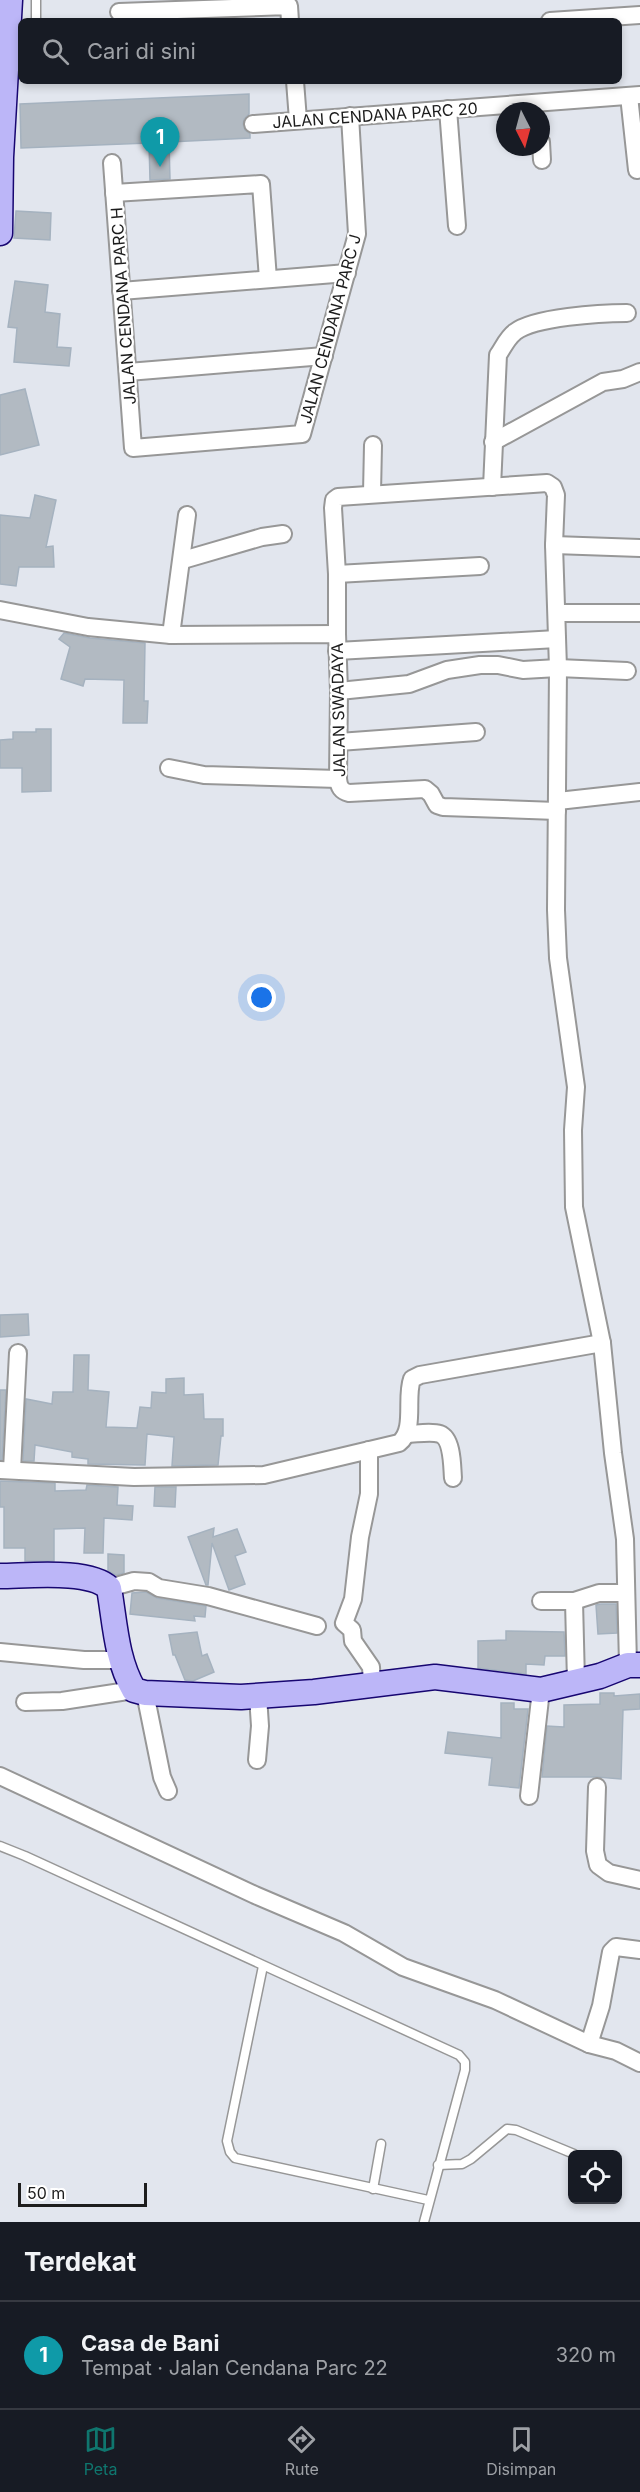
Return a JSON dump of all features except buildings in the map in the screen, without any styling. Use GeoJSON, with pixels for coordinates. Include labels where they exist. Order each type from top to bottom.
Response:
{"type":"FeatureCollection","features":[{"type":"Feature","properties":{"kind":"street"},"geometry":{"type":"LineString","coordinates":[[0,233],[0,157],[12,44],[10,0]]}},
{"type":"Feature","properties":{"kind":"street"},"geometry":{"type":"LineString","coordinates":[[119,11],[206,4],[289,13]]}},
{"type":"Feature","properties":{"kind":"street"},"geometry":{"type":"LineString","coordinates":[[595,18],[640,15]]}},
{"type":"Feature","properties":{"kind":"street"},"geometry":{"type":"LineString","coordinates":[[295,84],[298,120]]}},
{"type":"Feature","properties":{"kind":"street"},"geometry":{"type":"LineString","coordinates":[[635,96],[637,170]]}},
{"type":"Feature","properties":{"kind":"street","name":"JALAN CENDANA PARC 20"},"geometry":{"type":"LineString","coordinates":[[550,106],[635,96]]}},
{"type":"Feature","properties":{"kind":"street","name":"JALAN CENDANA PARC 20"},"geometry":{"type":"LineString","coordinates":[[253,124],[448,109],[496,108]]}},
{"type":"Feature","properties":{"kind":"street"},"geometry":{"type":"LineString","coordinates":[[448,109],[457,226]]}},
{"type":"Feature","properties":{"kind":"street","name":"JALAN CENDANA PARC J"},"geometry":{"type":"LineString","coordinates":[[133,448],[302,434],[357,234],[350,116]]}},
{"type":"Feature","properties":{"kind":"street"},"geometry":{"type":"LineString","coordinates":[[542,156],[542,160]]}},
{"type":"Feature","properties":{"kind":"street","name":"JALAN CENDANA PARC H"},"geometry":{"type":"LineString","coordinates":[[112,163],[133,448]]}},
{"type":"Feature","properties":{"kind":"street"},"geometry":{"type":"LineString","coordinates":[[114,193],[261,184],[268,279]]}},
{"type":"Feature","properties":{"kind":"street"},"geometry":{"type":"LineString","coordinates":[[121,291],[347,273]]}},
{"type":"Feature","properties":{"kind":"street"},"geometry":{"type":"LineString","coordinates":[[492,487],[498,356],[516,331],[547,320],[627,313]]}},
{"type":"Feature","properties":{"kind":"street"},"geometry":{"type":"LineString","coordinates":[[128,372],[324,356]]}},
{"type":"Feature","properties":{"kind":"street"},"geometry":{"type":"LineString","coordinates":[[494,442],[603,382],[640,372]]}},
{"type":"Feature","properties":{"kind":"street"},"geometry":{"type":"LineString","coordinates":[[372,493],[373,445]]}},
{"type":"Feature","properties":{"kind":"street"},"geometry":{"type":"LineString","coordinates":[[25,1702],[62,1701],[139,1691],[199,1697],[258,1696],[435,1677],[541,1690],[634,1665],[626,1593],[625,1539],[613,1453],[609,1394],[602,1343],[574,1207],[573,1130],[576,1087],[558,958],[558,668],[554,545],[556,495],[554,487],[547,483],[338,497],[334,500],[337,634]]}},
{"type":"Feature","properties":{"kind":"street"},"geometry":{"type":"LineString","coordinates":[[171,635],[183,560],[187,515]]}},
{"type":"Feature","properties":{"kind":"street"},"geometry":{"type":"LineString","coordinates":[[183,560],[262,537],[283,534]]}},
{"type":"Feature","properties":{"kind":"street"},"geometry":{"type":"LineString","coordinates":[[554,545],[640,548]]}},
{"type":"Feature","properties":{"kind":"street"},"geometry":{"type":"LineString","coordinates":[[337,574],[480,566]]}},
{"type":"Feature","properties":{"kind":"street","name":"JALAN SWADAYA"},"geometry":{"type":"LineString","coordinates":[[0,610],[88,627],[171,635],[337,634],[338,779],[343,792],[425,789],[437,805],[443,807],[557,806]]}},
{"type":"Feature","properties":{"kind":"street"},"geometry":{"type":"LineString","coordinates":[[557,613],[640,613]]}},
{"type":"Feature","properties":{"kind":"street"},"geometry":{"type":"LineString","coordinates":[[337,651],[557,639]]}},
{"type":"Feature","properties":{"kind":"street"},"geometry":{"type":"LineString","coordinates":[[339,692],[409,684],[447,670],[480,665],[498,665],[523,670],[558,668],[627,671]]}},
{"type":"Feature","properties":{"kind":"street"},"geometry":{"type":"LineString","coordinates":[[339,742],[476,732]]}},
{"type":"Feature","properties":{"kind":"street"},"geometry":{"type":"LineString","coordinates":[[169,768],[204,775],[338,779]]}},
{"type":"Feature","properties":{"kind":"street"},"geometry":{"type":"LineString","coordinates":[[557,806],[640,792]]}},
{"type":"Feature","properties":{"kind":"street"},"geometry":{"type":"LineString","coordinates":[[18,1353],[6,1470],[134,1477],[264,1475],[399,1443],[407,1434],[411,1379],[420,1375],[602,1343]]}},
{"type":"Feature","properties":{"kind":"street"},"geometry":{"type":"LineString","coordinates":[[0,1373],[17,1371]]}},
{"type":"Feature","properties":{"kind":"street"},"geometry":{"type":"LineString","coordinates":[[407,1434],[440,1434],[444,1437],[449,1446],[453,1479]]}},
{"type":"Feature","properties":{"kind":"street"},"geometry":{"type":"LineString","coordinates":[[369,1450],[369,1494],[360,1537],[353,1599],[344,1623],[352,1630],[353,1641],[371,1667],[372,1683]]}},
{"type":"Feature","properties":{"kind":"street"},"geometry":{"type":"LineString","coordinates":[[0,1576],[85,1577],[109,1587],[134,1581],[149,1582],[159,1588],[208,1596],[317,1626]]}},
{"type":"Feature","properties":{"kind":"street"},"geometry":{"type":"LineString","coordinates":[[109,1587],[120,1660],[139,1691],[162,1777],[168,1791]]}},
{"type":"Feature","properties":{"kind":"street"},"geometry":{"type":"LineString","coordinates":[[541,1601],[574,1601],[599,1593],[626,1593]]}},
{"type":"Feature","properties":{"kind":"street"},"geometry":{"type":"LineString","coordinates":[[574,1601],[576,1682]]}},
{"type":"Feature","properties":{"kind":"street"},"geometry":{"type":"LineString","coordinates":[[0,1652],[84,1660],[120,1660]]}},
{"type":"Feature","properties":{"kind":"street"},"geometry":{"type":"LineString","coordinates":[[529,1796],[541,1690]]}},
{"type":"Feature","properties":{"kind":"street"},"geometry":{"type":"LineString","coordinates":[[257,1760],[260,1726],[258,1696]]}},
{"type":"Feature","properties":{"kind":"street"},"geometry":{"type":"LineString","coordinates":[[0,1776],[201,1871],[344,1933],[403,1967],[495,2000],[589,2044],[616,2050],[640,2063]]}},
{"type":"Feature","properties":{"kind":"street"},"geometry":{"type":"LineString","coordinates":[[597,1787],[595,1851],[598,1865],[609,1873],[640,1880]]}},
{"type":"Feature","properties":{"kind":"street"},"geometry":{"type":"LineString","coordinates":[[589,2044],[600,2006],[611,1952],[616,1947],[640,1950]]}},
{"type":"Feature","properties":{"kind":"lane"},"geometry":{"type":"LineString","coordinates":[[36,0],[36,18]]}},
{"type":"Feature","properties":{"kind":"lane"},"geometry":{"type":"LineString","coordinates":[[0,1846],[459,2055],[465,2062],[465,2070],[428,2200],[424,2222]]}},
{"type":"Feature","properties":{"kind":"lane"},"geometry":{"type":"LineString","coordinates":[[263,1966],[227,2141],[230,2152],[235,2158],[373,2190],[428,2200]]}},
{"type":"Feature","properties":{"kind":"lane"},"geometry":{"type":"LineString","coordinates":[[438,2165],[462,2164],[507,2129],[516,2130],[568,2152]]}},
{"type":"Feature","properties":{"kind":"lane"},"geometry":{"type":"LineString","coordinates":[[373,2190],[381,2144]]}},
{"type":"Feature","properties":{"kind":"place","name":"Casa de Bani"},"geometry":{"type":"Point","coordinates":[160,167]}}]}
